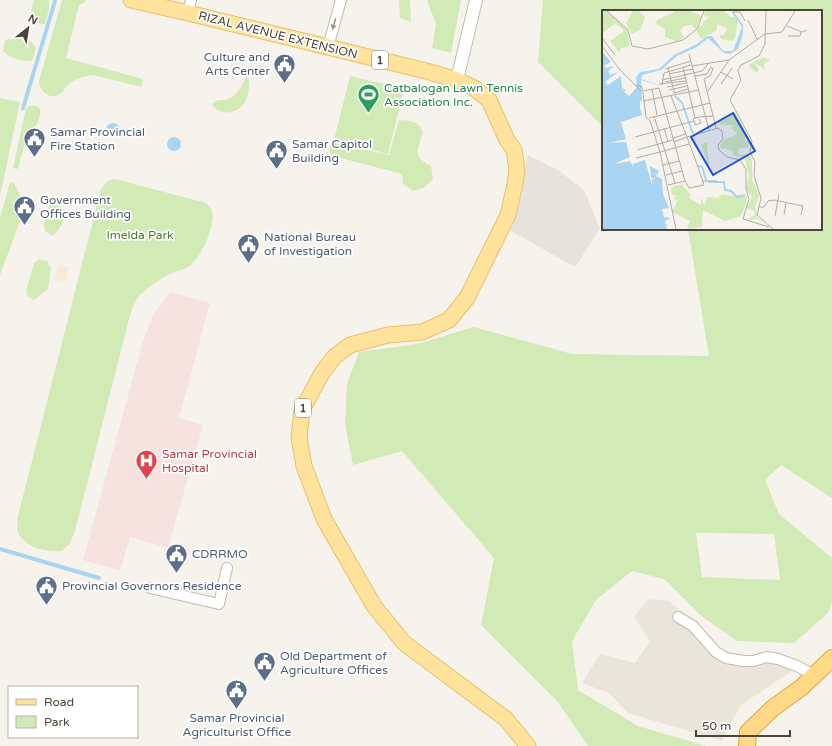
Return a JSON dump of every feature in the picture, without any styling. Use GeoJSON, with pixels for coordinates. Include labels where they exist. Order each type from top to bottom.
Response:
{"type":"FeatureCollection","features":[{"type":"Feature","properties":{"kind":"highway"},"geometry":{"type":"LineString","coordinates":[[747,746],[748,732],[774,708],[802,687],[832,658]]}},
{"type":"Feature","properties":{"kind":"main road","name":"RIZAL AVENUE EXTENSION"},"geometry":{"type":"LineString","coordinates":[[131,0],[190,6],[328,48],[430,72],[458,80],[474,88],[489,100],[507,140],[514,150],[516,169],[515,185],[508,215],[467,298],[449,320],[422,332],[388,335],[350,345],[334,357],[322,373],[302,410],[299,437],[304,466],[324,519],[374,606],[404,643],[506,719],[528,746]]}},
{"type":"Feature","properties":{"kind":"street"},"geometry":{"type":"LineString","coordinates":[[328,48],[341,0]]}},
{"type":"Feature","properties":{"kind":"street"},"geometry":{"type":"LineString","coordinates":[[458,80],[476,0]]}},
{"type":"Feature","properties":{"kind":"street"},"geometry":{"type":"LineString","coordinates":[[150,588],[219,604],[226,568]]}},
{"type":"Feature","properties":{"kind":"street"},"geometry":{"type":"LineString","coordinates":[[678,616],[693,626],[716,652],[726,658],[744,661],[753,661],[767,657],[778,659],[797,666],[814,675]]}},
{"type":"Feature","properties":{"kind":"shaded area"},"geometry":{"type":"Polygon","coordinates":[[[527,155],[559,171],[584,190],[600,229],[575,267],[511,231],[523,193],[527,155]]]}},
{"type":"Feature","properties":{"kind":"shaded area"},"geometry":{"type":"Polygon","coordinates":[[[58,264],[69,267],[65,283],[54,280],[58,264]]]}},
{"type":"Feature","properties":{"kind":"shaded area","name":"Samar Provincial Hospital"},"geometry":{"type":"Polygon","coordinates":[[[171,292],[210,303],[179,418],[203,425],[168,548],[130,537],[120,571],[83,560],[143,341],[154,313],[171,292]]]}},
{"type":"Feature","properties":{"kind":"shaded area"},"geometry":{"type":"Polygon","coordinates":[[[648,599],[668,601],[692,619],[720,654],[767,659],[795,669],[741,705],[722,741],[628,713],[609,693],[582,683],[600,654],[635,663],[650,641],[634,617],[648,599]]]}},
{"type":"Feature","properties":{"kind":"green space"},"geometry":{"type":"Polygon","coordinates":[[[34,0],[49,0],[49,9],[45,24],[36,22],[33,19],[31,13],[34,0]]]}},
{"type":"Feature","properties":{"kind":"green space"},"geometry":{"type":"Polygon","coordinates":[[[62,0],[85,0],[85,2],[79,5],[66,58],[143,79],[142,87],[93,75],[74,80],[56,96],[49,96],[43,92],[39,81],[62,0]]]}},
{"type":"Feature","properties":{"kind":"green space"},"geometry":{"type":"Polygon","coordinates":[[[399,0],[410,0],[411,22],[400,18],[399,0]]]}},
{"type":"Feature","properties":{"kind":"green space"},"geometry":{"type":"Polygon","coordinates":[[[427,0],[461,0],[451,53],[432,48],[436,24],[427,0]]]}},
{"type":"Feature","properties":{"kind":"green space"},"geometry":{"type":"Polygon","coordinates":[[[543,0],[832,0],[832,498],[781,465],[765,480],[779,514],[832,558],[832,602],[828,613],[794,643],[737,641],[700,615],[664,579],[632,571],[596,600],[572,641],[578,690],[638,726],[706,746],[588,746],[557,701],[481,625],[494,558],[402,451],[353,465],[345,424],[347,384],[359,352],[417,344],[474,327],[572,354],[709,356],[688,230],[822,230],[822,10],[602,10],[602,126],[538,62],[543,0]],[[696,533],[702,577],[780,580],[774,534],[696,533]]]}},
{"type":"Feature","properties":{"kind":"green space"},"geometry":{"type":"Polygon","coordinates":[[[18,38],[31,41],[36,48],[32,61],[16,59],[3,51],[5,40],[18,38]]]}},
{"type":"Feature","properties":{"kind":"green space"},"geometry":{"type":"Polygon","coordinates":[[[246,76],[249,79],[249,91],[247,99],[243,105],[233,112],[221,112],[217,110],[212,104],[218,100],[229,99],[236,94],[246,76]]]}},
{"type":"Feature","properties":{"kind":"green space","name":"Catbalogan Lawn Tennis Association Inc."},"geometry":{"type":"Polygon","coordinates":[[[350,76],[404,89],[388,154],[334,140],[350,76]]]}},
{"type":"Feature","properties":{"kind":"green space"},"geometry":{"type":"Polygon","coordinates":[[[0,98],[20,102],[0,196],[0,98]]]}},
{"type":"Feature","properties":{"kind":"green space"},"geometry":{"type":"Polygon","coordinates":[[[29,106],[37,106],[40,109],[38,123],[27,134],[18,169],[13,168],[26,109],[29,106]]]}},
{"type":"Feature","properties":{"kind":"green space"},"geometry":{"type":"Polygon","coordinates":[[[399,120],[416,123],[423,132],[418,152],[421,159],[431,166],[433,179],[423,188],[413,191],[403,184],[402,174],[333,156],[330,153],[330,145],[334,143],[389,155],[399,120]]]}},
{"type":"Feature","properties":{"kind":"green space","name":"Imelda Park"},"geometry":{"type":"Polygon","coordinates":[[[115,179],[206,203],[211,209],[213,217],[207,239],[196,259],[188,267],[157,281],[141,294],[135,302],[128,321],[75,531],[70,543],[62,551],[49,551],[35,548],[24,541],[17,529],[18,516],[101,189],[109,180],[115,179]]]}},
{"type":"Feature","properties":{"kind":"green space"},"geometry":{"type":"Polygon","coordinates":[[[10,182],[14,183],[21,197],[21,218],[0,275],[0,218],[10,182]]]}},
{"type":"Feature","properties":{"kind":"green space"},"geometry":{"type":"Polygon","coordinates":[[[51,203],[61,207],[63,216],[63,223],[53,236],[45,231],[44,227],[47,210],[51,203]]]}},
{"type":"Feature","properties":{"kind":"green space"},"geometry":{"type":"Polygon","coordinates":[[[39,259],[47,261],[51,268],[48,289],[34,300],[28,297],[26,291],[34,263],[39,259]]]}},
{"type":"Feature","properties":{"kind":"water"},"geometry":{"type":"Polygon","coordinates":[[[113,123],[118,125],[120,130],[118,135],[113,137],[108,135],[106,130],[108,125],[113,123]]]}},
{"type":"Feature","properties":{"kind":"water"},"geometry":{"type":"Polygon","coordinates":[[[174,137],[179,139],[181,144],[179,149],[174,151],[169,149],[167,144],[169,139],[174,137]]]}},
{"type":"Feature","properties":{"kind":"waterway"},"geometry":{"type":"LineString","coordinates":[[23,108],[55,1]]}},
{"type":"Feature","properties":{"kind":"waterway"},"geometry":{"type":"LineString","coordinates":[[0,549],[99,578]]}},
{"type":"Feature","properties":{"kind":"place","name":"Culture and Arts Center"},"geometry":{"type":"Point","coordinates":[285,84]}},
{"type":"Feature","properties":{"kind":"place","name":"Catbalogan Lawn Tennis Association Inc."},"geometry":{"type":"Point","coordinates":[369,114]}},
{"type":"Feature","properties":{"kind":"place","name":"Samar Provincial Fire Station"},"geometry":{"type":"Point","coordinates":[35,158]}},
{"type":"Feature","properties":{"kind":"place","name":"Samar Capitol Building"},"geometry":{"type":"Point","coordinates":[277,170]}},
{"type":"Feature","properties":{"kind":"place","name":"Government Offices Building"},"geometry":{"type":"Point","coordinates":[24,226]}},
{"type":"Feature","properties":{"kind":"place","name":"National Bureau of Investigation"},"geometry":{"type":"Point","coordinates":[249,264]}},
{"type":"Feature","properties":{"kind":"place","name":"Samar Provincial Hospital"},"geometry":{"type":"Point","coordinates":[146,480]}},
{"type":"Feature","properties":{"kind":"place","name":"CDRRMO"},"geometry":{"type":"Point","coordinates":[176,574]}},
{"type":"Feature","properties":{"kind":"place","name":"Provincial Governors Residence"},"geometry":{"type":"Point","coordinates":[46,606]}},
{"type":"Feature","properties":{"kind":"place","name":"Old Department of Agriculture Offices"},"geometry":{"type":"Point","coordinates":[265,682]}},
{"type":"Feature","properties":{"kind":"place","name":"Samar Provincial Agriculturist Office"},"geometry":{"type":"Point","coordinates":[237,710]}}]}
